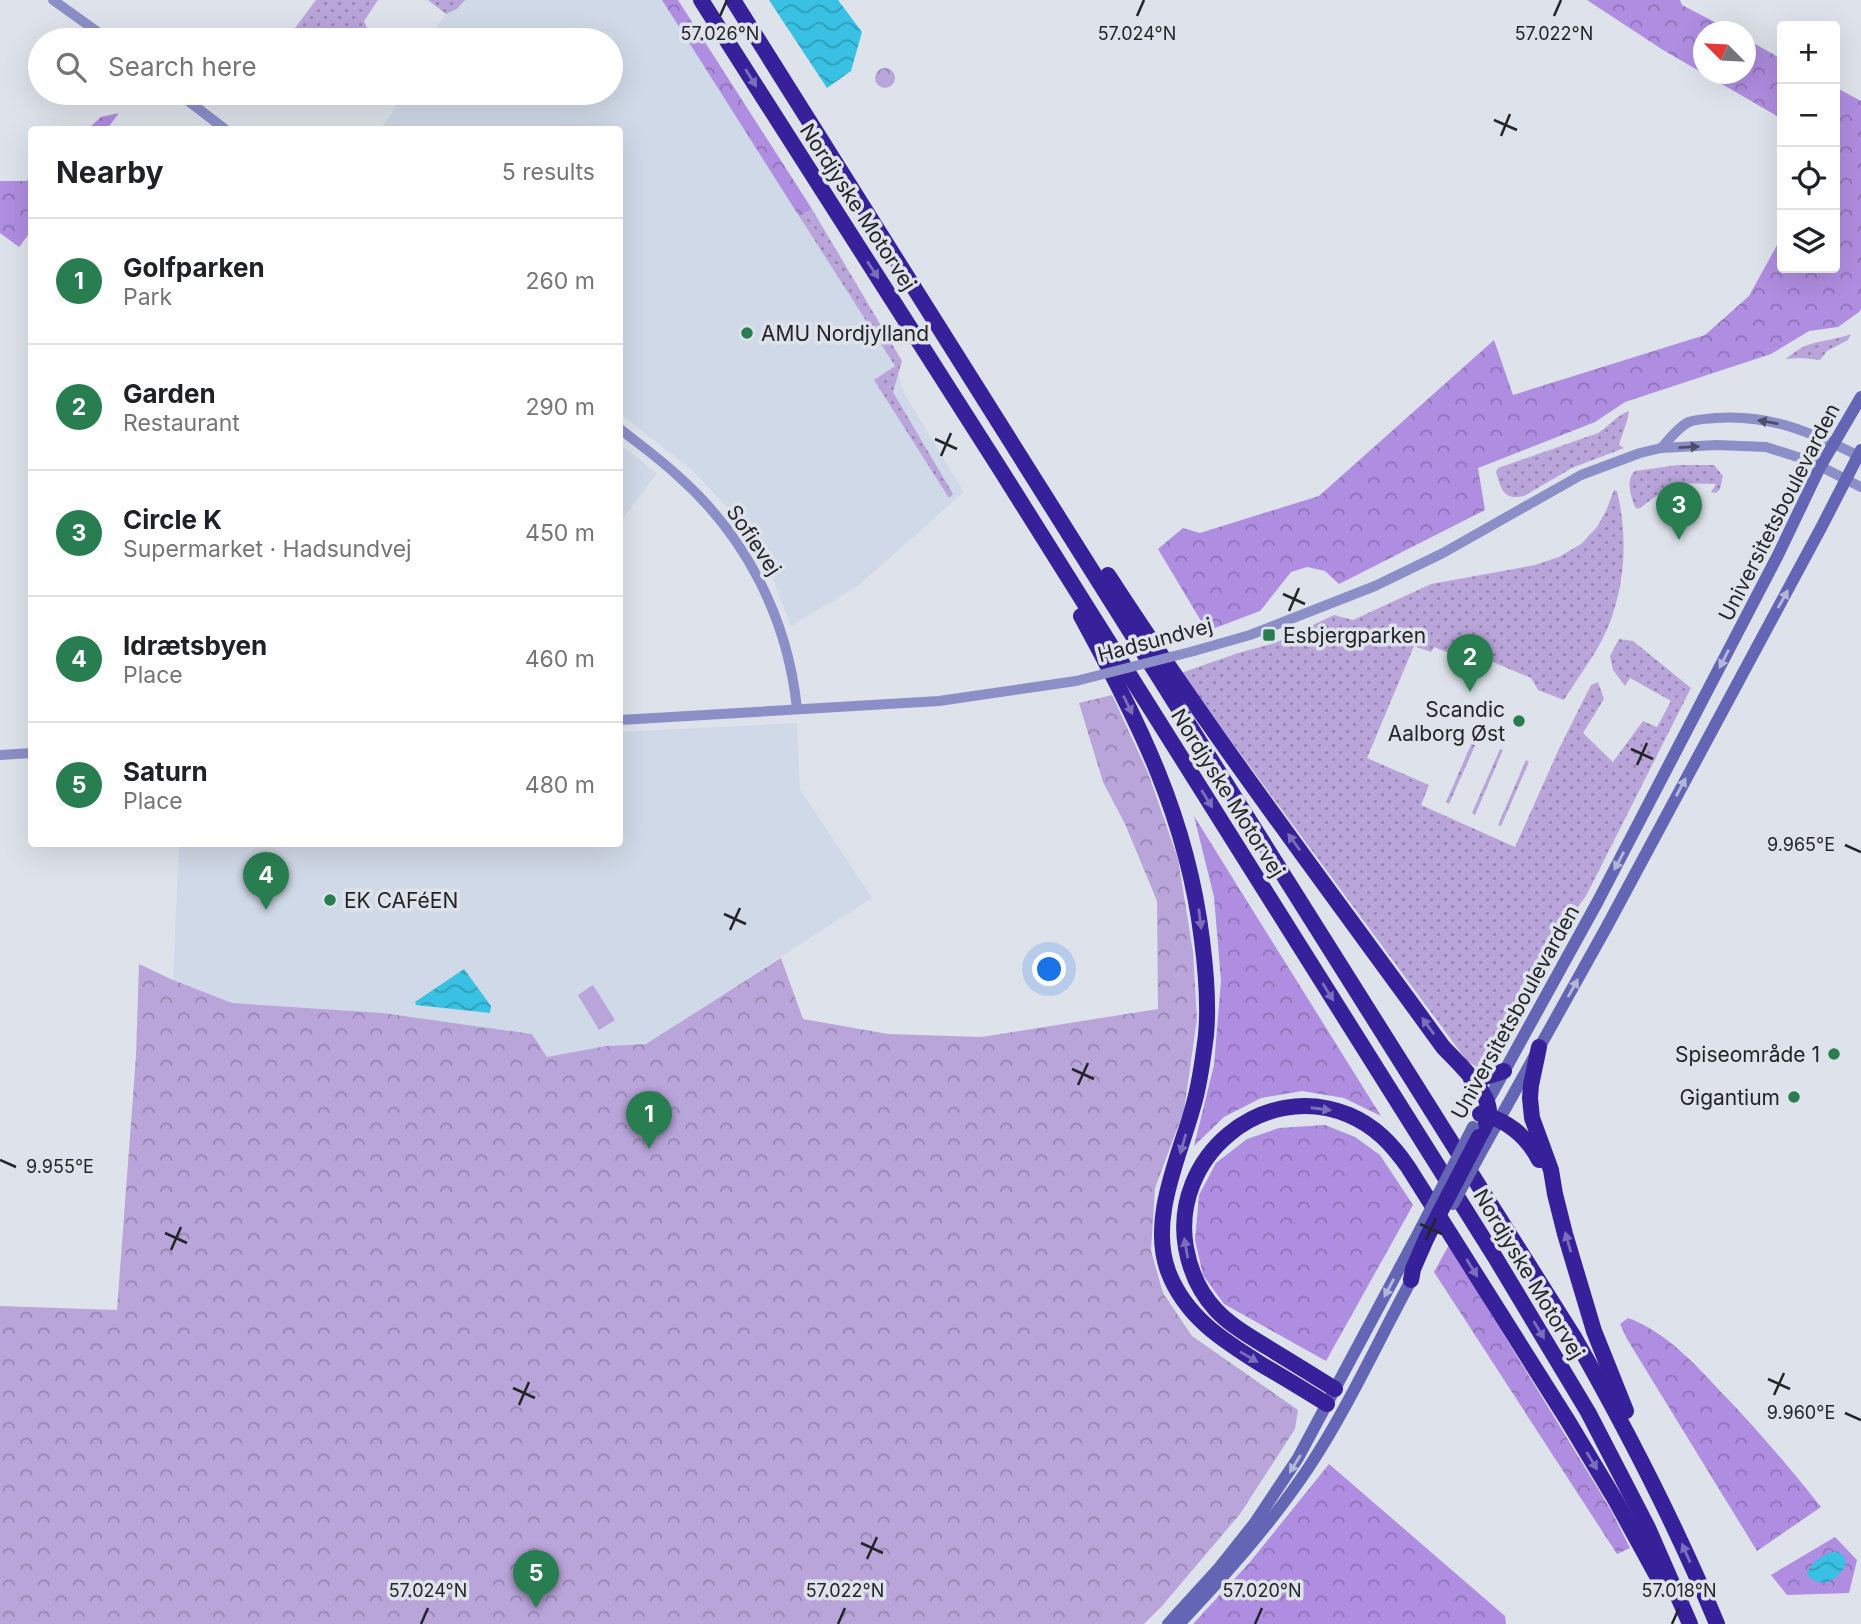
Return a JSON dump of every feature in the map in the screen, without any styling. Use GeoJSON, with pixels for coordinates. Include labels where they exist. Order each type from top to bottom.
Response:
{"type":"FeatureCollection","features":[{"type":"Feature","properties":{"kind":"highway","name":"Nordjyske Motorvej"},"geometry":{"type":"LineString","coordinates":[[701,0],[1002,472],[1488,1246],[1588,1412],[1648,1528],[1690,1624]]}},
{"type":"Feature","properties":{"kind":"highway","name":"Nordjyske Motorvej"},"geometry":{"type":"LineString","coordinates":[[733,0],[1528,1262],[1612,1404],[1675,1527],[1717,1624]]}},
{"type":"Feature","properties":{"kind":"highway"},"geometry":{"type":"LineString","coordinates":[[919,294],[1215,732],[1443,1047],[1480,1089],[1484,1123],[1426,1236],[1411,1280]]}},
{"type":"Feature","properties":{"kind":"highway"},"geometry":{"type":"LineString","coordinates":[[1002,472],[1124,695],[1154,759],[1178,824],[1199,908],[1205,959],[1206,1034],[1194,1104],[1165,1198],[1161,1227],[1167,1269],[1177,1292],[1195,1316],[1210,1330],[1227,1343],[1331,1396]]}},
{"type":"Feature","properties":{"kind":"highway"},"geometry":{"type":"LineString","coordinates":[[1539,1047],[1531,1085],[1530,1110],[1534,1127],[1551,1171],[1555,1194],[1594,1331],[1675,1527]]}},
{"type":"Feature","properties":{"kind":"highway"},"geometry":{"type":"LineString","coordinates":[[1471,1079],[1504,1071]]}},
{"type":"Feature","properties":{"kind":"highway"},"geometry":{"type":"LineString","coordinates":[[1331,1396],[1214,1309],[1199,1287],[1188,1262],[1184,1236],[1185,1209],[1192,1183],[1205,1159],[1222,1139],[1256,1117],[1295,1107],[1322,1108],[1348,1115],[1372,1127],[1392,1145],[1416,1178],[1609,1489],[1657,1574],[1679,1624]]}},
{"type":"Feature","properties":{"kind":"highway"},"geometry":{"type":"LineString","coordinates":[[1484,1123],[1519,1133],[1533,1148],[1555,1194]]}},
{"type":"Feature","properties":{"kind":"main road","name":"Universitetsboulevarden"},"geometry":{"type":"LineString","coordinates":[[1484,1123],[1504,1071],[1605,888],[1778,555],[1820,467],[1861,397]]}},
{"type":"Feature","properties":{"kind":"main road","name":"Universitetsboulevarden"},"geometry":{"type":"LineString","coordinates":[[1484,1123],[1539,1047],[1606,928],[1860,454]]}},
{"type":"Feature","properties":{"kind":"main road"},"geometry":{"type":"LineString","coordinates":[[1168,1624],[1219,1567],[1270,1502],[1426,1236]]}},
{"type":"Feature","properties":{"kind":"main road"},"geometry":{"type":"LineString","coordinates":[[1179,1624],[1244,1553],[1309,1467],[1411,1280]]}},
{"type":"Feature","properties":{"kind":"street"},"geometry":{"type":"LineString","coordinates":[[53,0],[92,28]]}},
{"type":"Feature","properties":{"kind":"street"},"geometry":{"type":"LineString","coordinates":[[194,105],[221,126]]}},
{"type":"Feature","properties":{"kind":"street","name":"Hadsundvej"},"geometry":{"type":"LineString","coordinates":[[1661,448],[1686,423],[1730,417],[1762,420],[1805,430],[1860,454]]}},
{"type":"Feature","properties":{"kind":"street","name":"Sofievej"},"geometry":{"type":"LineString","coordinates":[[623,431],[698,495],[735,540],[749,562],[774,612],[788,659],[797,709]]}},
{"type":"Feature","properties":{"kind":"street","name":"Hadsundvej"},"geometry":{"type":"LineString","coordinates":[[623,720],[939,701],[1076,681],[1194,651],[1250,635],[1375,586],[1443,553],[1581,475],[1661,448],[1717,445],[1766,447],[1788,453],[1861,487]]}},
{"type":"Feature","properties":{"kind":"street"},"geometry":{"type":"LineString","coordinates":[[0,755],[28,753]]}},
{"type":"Feature","properties":{"kind":"shaded area","name":"AMU Nordjylland"},"geometry":{"type":"Polygon","coordinates":[[[465,0],[662,0],[896,368],[905,395],[964,492],[858,586],[791,626],[774,582],[725,505],[692,470],[623,416],[623,126],[383,126],[397,105],[623,105],[623,28],[436,28],[446,14],[457,9],[465,0]]]}},
{"type":"Feature","properties":{"kind":"shaded area"},"geometry":{"type":"Polygon","coordinates":[[[623,447],[657,473],[623,519],[623,447]]]}},
{"type":"Feature","properties":{"kind":"shaded area"},"geometry":{"type":"Polygon","coordinates":[[[797,723],[800,789],[872,898],[646,1044],[606,1046],[547,1057],[532,1034],[383,1013],[232,1003],[173,980],[179,847],[623,847],[623,732],[797,723]]]}},
{"type":"Feature","properties":{"kind":"green space"},"geometry":{"type":"Polygon","coordinates":[[[316,0],[378,0],[364,21],[367,28],[295,28],[316,0]]]}},
{"type":"Feature","properties":{"kind":"green space"},"geometry":{"type":"Polygon","coordinates":[[[428,0],[465,0],[457,9],[446,14],[428,0]]]}},
{"type":"Feature","properties":{"kind":"green space"},"geometry":{"type":"Polygon","coordinates":[[[662,0],[678,0],[812,209],[799,216],[662,0]]]}},
{"type":"Feature","properties":{"kind":"green space"},"geometry":{"type":"Polygon","coordinates":[[[1587,0],[1680,0],[1682,5],[1713,21],[1693,21],[1693,67],[1587,0]]]}},
{"type":"Feature","properties":{"kind":"green space"},"geometry":{"type":"Polygon","coordinates":[[[1756,45],[1777,56],[1777,116],[1721,84],[1756,84],[1756,45]]]}},
{"type":"Feature","properties":{"kind":"green space"},"geometry":{"type":"Polygon","coordinates":[[[885,68],[892,71],[895,78],[892,85],[885,88],[878,85],[875,78],[878,71],[885,68]]]}},
{"type":"Feature","properties":{"kind":"green space"},"geometry":{"type":"Polygon","coordinates":[[[1840,90],[1861,101],[1861,309],[1838,327],[1809,331],[1771,354],[1625,402],[1595,422],[1478,468],[1485,510],[1339,584],[1325,571],[1307,567],[1291,572],[1260,611],[1207,631],[1158,549],[1183,528],[1200,533],[1319,496],[1494,340],[1513,395],[1705,335],[1749,296],[1777,245],[1777,273],[1840,273],[1840,90]]]}},
{"type":"Feature","properties":{"kind":"green space"},"geometry":{"type":"Polygon","coordinates":[[[119,113],[109,126],[91,126],[101,117],[119,113]]]}},
{"type":"Feature","properties":{"kind":"green space"},"geometry":{"type":"Polygon","coordinates":[[[28,180],[28,235],[19,247],[0,233],[0,181],[28,180]]]}},
{"type":"Feature","properties":{"kind":"green space"},"geometry":{"type":"Polygon","coordinates":[[[812,209],[902,361],[893,392],[953,494],[949,498],[874,380],[895,366],[799,216],[812,209]]]}},
{"type":"Feature","properties":{"kind":"green space"},"geometry":{"type":"Polygon","coordinates":[[[1851,334],[1848,340],[1827,351],[1820,360],[1785,359],[1805,346],[1851,334]]]}},
{"type":"Feature","properties":{"kind":"green space"},"geometry":{"type":"Polygon","coordinates":[[[1629,411],[1619,445],[1624,448],[1572,468],[1524,496],[1511,497],[1504,492],[1496,472],[1498,468],[1598,433],[1629,411]]]}},
{"type":"Feature","properties":{"kind":"green space"},"geometry":{"type":"Polygon","coordinates":[[[1678,465],[1714,465],[1723,476],[1720,489],[1716,493],[1711,492],[1716,484],[1676,483],[1638,509],[1635,507],[1630,479],[1635,471],[1678,465]]]}},
{"type":"Feature","properties":{"kind":"green space"},"geometry":{"type":"Polygon","coordinates":[[[1614,490],[1617,491],[1621,510],[1624,548],[1616,605],[1602,640],[1564,700],[1538,690],[1531,678],[1493,662],[1481,666],[1434,647],[1431,652],[1414,646],[1367,758],[1429,785],[1421,805],[1515,847],[1591,685],[1598,682],[1604,699],[1583,733],[1613,762],[1643,721],[1657,727],[1671,701],[1630,678],[1625,686],[1613,670],[1610,656],[1619,639],[1633,641],[1691,688],[1586,896],[1553,940],[1486,1061],[1477,1067],[1467,1061],[1181,673],[1275,643],[1334,615],[1353,620],[1431,584],[1535,565],[1559,557],[1581,544],[1597,527],[1614,490]]]}},
{"type":"Feature","properties":{"kind":"green space"},"geometry":{"type":"Polygon","coordinates":[[[1112,695],[1148,773],[1178,859],[1193,952],[1197,1019],[1184,1110],[1155,1188],[1151,1251],[1163,1293],[1192,1336],[1298,1410],[1295,1429],[1240,1514],[1144,1624],[0,1624],[0,1306],[117,1310],[136,1056],[139,964],[232,1003],[383,1013],[532,1034],[547,1057],[606,1046],[646,1044],[781,958],[803,1019],[888,1034],[981,1037],[1158,1009],[1157,901],[1125,824],[1103,782],[1079,703],[1112,695]]]}},
{"type":"Feature","properties":{"kind":"green space"},"geometry":{"type":"Polygon","coordinates":[[[1474,738],[1478,739],[1449,804],[1446,802],[1474,738]]]}},
{"type":"Feature","properties":{"kind":"green space"},"geometry":{"type":"Polygon","coordinates":[[[1500,749],[1503,750],[1475,815],[1472,813],[1500,749]]]}},
{"type":"Feature","properties":{"kind":"green space"},"geometry":{"type":"Polygon","coordinates":[[[1526,760],[1529,762],[1501,826],[1498,825],[1526,760]]]}},
{"type":"Feature","properties":{"kind":"green space"},"geometry":{"type":"Polygon","coordinates":[[[1194,816],[1381,1116],[1344,1098],[1302,1091],[1261,1098],[1224,1117],[1194,1146],[1214,1065],[1221,981],[1214,897],[1194,816]]]}},
{"type":"Feature","properties":{"kind":"green space"},"geometry":{"type":"Polygon","coordinates":[[[593,985],[615,1020],[599,1030],[578,995],[593,985]]]}},
{"type":"Feature","properties":{"kind":"green space"},"geometry":{"type":"Polygon","coordinates":[[[1325,1125],[1355,1137],[1380,1155],[1413,1205],[1326,1361],[1224,1304],[1203,1275],[1195,1240],[1199,1195],[1216,1163],[1247,1139],[1279,1128],[1325,1125]]]}},
{"type":"Feature","properties":{"kind":"green space"},"geometry":{"type":"Polygon","coordinates":[[[1449,1245],[1611,1510],[1630,1548],[1617,1554],[1434,1272],[1449,1245]]]}},
{"type":"Feature","properties":{"kind":"green space"},"geometry":{"type":"Polygon","coordinates":[[[1628,1318],[1655,1331],[1690,1360],[1760,1434],[1821,1507],[1757,1551],[1627,1339],[1620,1324],[1628,1318]]]}},
{"type":"Feature","properties":{"kind":"green space"},"geometry":{"type":"Polygon","coordinates":[[[1329,1464],[1505,1616],[1506,1624],[1193,1624],[1250,1562],[1329,1464]]]}},
{"type":"Feature","properties":{"kind":"green space"},"geometry":{"type":"Polygon","coordinates":[[[1835,1537],[1857,1560],[1849,1593],[1787,1595],[1771,1575],[1835,1537]]]}},
{"type":"Feature","properties":{"kind":"water"},"geometry":{"type":"Polygon","coordinates":[[[769,0],[838,0],[862,32],[851,71],[827,88],[769,0]]]}},
{"type":"Feature","properties":{"kind":"water"},"geometry":{"type":"Polygon","coordinates":[[[464,969],[491,1006],[490,1013],[416,1005],[415,1002],[464,969]]]}},
{"type":"Feature","properties":{"kind":"water"},"geometry":{"type":"Polygon","coordinates":[[[1837,1551],[1844,1556],[1846,1564],[1834,1579],[1824,1583],[1807,1575],[1811,1566],[1819,1559],[1837,1551]]]}},
{"type":"Feature","properties":{"kind":"place","name":"AMU Nordjylland"},"geometry":{"type":"Point","coordinates":[747,333]}},
{"type":"Feature","properties":{"kind":"place","name":"Circle K"},"geometry":{"type":"Point","coordinates":[1679,540]}},
{"type":"Feature","properties":{"kind":"place","name":"Esbjergparken"},"geometry":{"type":"Point","coordinates":[1269,635]}},
{"type":"Feature","properties":{"kind":"place","name":"Garden"},"geometry":{"type":"Point","coordinates":[1470,692]}},
{"type":"Feature","properties":{"kind":"place","name":"Scandic Aalborg Øst"},"geometry":{"type":"Point","coordinates":[1519,721]}},
{"type":"Feature","properties":{"kind":"place","name":"EK CAFéEN"},"geometry":{"type":"Point","coordinates":[330,900]}},
{"type":"Feature","properties":{"kind":"place","name":"Idrætsbyen"},"geometry":{"type":"Point","coordinates":[266,910]}},
{"type":"Feature","properties":{"kind":"place","name":"Spiseområde 1"},"geometry":{"type":"Point","coordinates":[1834,1054]}},
{"type":"Feature","properties":{"kind":"place","name":"Gigantium"},"geometry":{"type":"Point","coordinates":[1794,1097]}},
{"type":"Feature","properties":{"kind":"place","name":"Golfparken"},"geometry":{"type":"Point","coordinates":[649,1149]}},
{"type":"Feature","properties":{"kind":"place","name":"Saturn"},"geometry":{"type":"Point","coordinates":[536,1608]}}]}
